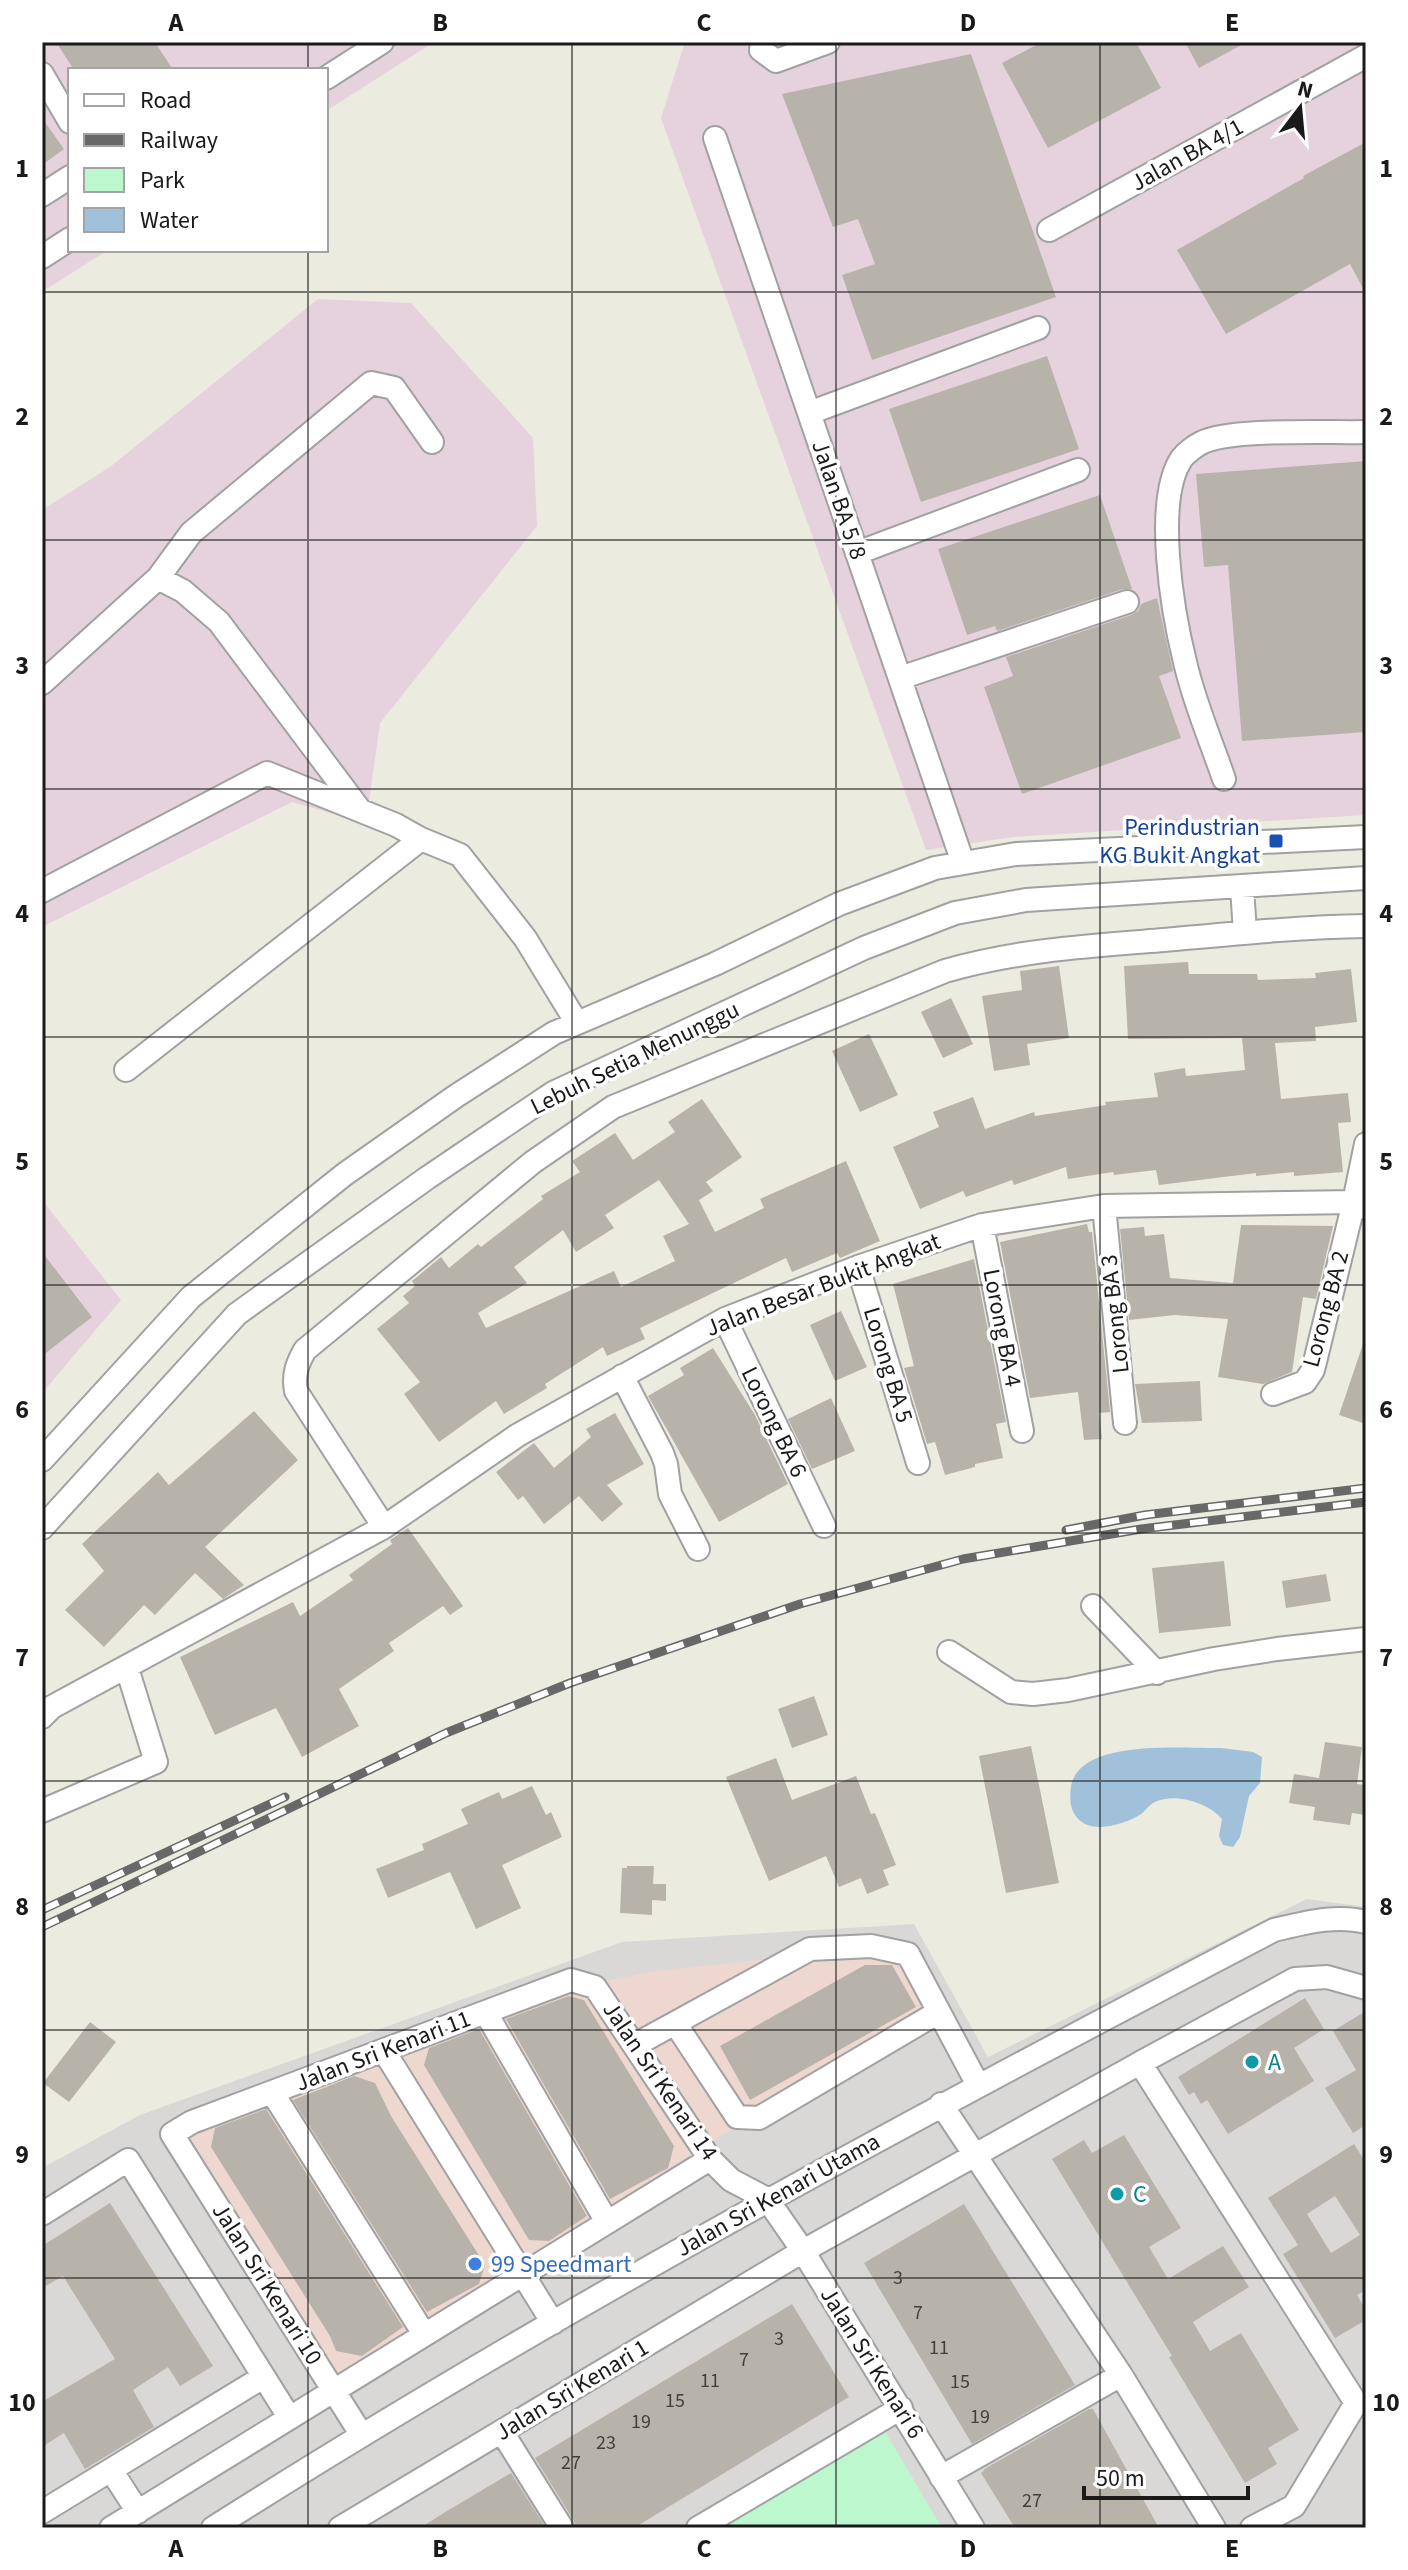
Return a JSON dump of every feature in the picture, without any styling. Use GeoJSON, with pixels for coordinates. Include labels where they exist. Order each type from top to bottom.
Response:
{"type":"FeatureCollection","features":[{"type":"Feature","properties":{"kind":"street"},"geometry":{"type":"LineString","coordinates":[[328,77],[382,42]]}},
{"type":"Feature","properties":{"kind":"street"},"geometry":{"type":"LineString","coordinates":[[762,42],[761,50],[776,61],[828,42]]}},
{"type":"Feature","properties":{"kind":"street","name":"Jalan BA 4/1"},"geometry":{"type":"LineString","coordinates":[[1049,230],[1366,56]]}},
{"type":"Feature","properties":{"kind":"street"},"geometry":{"type":"LineString","coordinates":[[42,74],[68,119]]}},
{"type":"Feature","properties":{"kind":"street","name":"Jalan BA 5/8"},"geometry":{"type":"LineString","coordinates":[[715,138],[963,863]]}},
{"type":"Feature","properties":{"kind":"street"},"geometry":{"type":"LineString","coordinates":[[42,195],[68,178]]}},
{"type":"Feature","properties":{"kind":"street"},"geometry":{"type":"LineString","coordinates":[[42,257],[68,240]]}},
{"type":"Feature","properties":{"kind":"street"},"geometry":{"type":"LineString","coordinates":[[809,413],[1038,328]]}},
{"type":"Feature","properties":{"kind":"street"},"geometry":{"type":"LineString","coordinates":[[42,683],[158,578],[191,533],[371,383],[394,388],[432,442]]}},
{"type":"Feature","properties":{"kind":"street"},"geometry":{"type":"LineString","coordinates":[[1224,779],[1185,665],[1176,617],[1166,516],[1171,482],[1183,456],[1203,442],[1230,435],[1366,432]]}},
{"type":"Feature","properties":{"kind":"street"},"geometry":{"type":"LineString","coordinates":[[857,553],[1078,470]]}},
{"type":"Feature","properties":{"kind":"street"},"geometry":{"type":"LineString","coordinates":[[158,578],[183,591],[219,622],[361,811]]}},
{"type":"Feature","properties":{"kind":"street"},"geometry":{"type":"LineString","coordinates":[[900,678],[1127,602]]}},
{"type":"Feature","properties":{"kind":"street"},"geometry":{"type":"LineString","coordinates":[[42,891],[267,773],[396,825],[460,855],[525,938],[577,1023]]}},
{"type":"Feature","properties":{"kind":"street","name":"Lebuh Setia Menunggu"},"geometry":{"type":"LineString","coordinates":[[42,1460],[191,1297],[345,1174],[456,1096],[554,1033],[715,964],[839,904],[935,868],[1016,854],[1366,837]]}},
{"type":"Feature","properties":{"kind":"street"},"geometry":{"type":"LineString","coordinates":[[126,1070],[421,839]]}},
{"type":"Feature","properties":{"kind":"street","name":"Lebuh Setia Menunggu"},"geometry":{"type":"LineString","coordinates":[[42,1528],[237,1314],[427,1178],[553,1093],[864,948],[955,913],[1026,900],[1366,878]]}},
{"type":"Feature","properties":{"kind":"street"},"geometry":{"type":"LineString","coordinates":[[1242,887],[1245,933]]}},
{"type":"Feature","properties":{"kind":"street"},"geometry":{"type":"LineString","coordinates":[[384,1527],[296,1391],[294,1379],[297,1364],[305,1350],[533,1162],[613,1107],[945,971],[994,957],[1245,933],[1366,926]]}},
{"type":"Feature","properties":{"kind":"street","name":"Lorong BA 2"},"geometry":{"type":"LineString","coordinates":[[1273,1394],[1305,1382],[1313,1370],[1360,1205],[1366,1144]]}},
{"type":"Feature","properties":{"kind":"street","name":"Jalan Besar Bukit Angkat"},"geometry":{"type":"LineString","coordinates":[[42,1717],[52,1707],[384,1527],[518,1435],[725,1319],[858,1267],[982,1225],[1104,1206],[1360,1205]]}},
{"type":"Feature","properties":{"kind":"street","name":"Lorong BA 3"},"geometry":{"type":"LineString","coordinates":[[1104,1206],[1125,1423]]}},
{"type":"Feature","properties":{"kind":"street","name":"Lorong BA 4"},"geometry":{"type":"LineString","coordinates":[[982,1225],[1022,1431]]}},
{"type":"Feature","properties":{"kind":"street","name":"Lorong BA 5"},"geometry":{"type":"LineString","coordinates":[[858,1267],[918,1463]]}},
{"type":"Feature","properties":{"kind":"street","name":"Lorong BA 6"},"geometry":{"type":"LineString","coordinates":[[725,1319],[824,1526]]}},
{"type":"Feature","properties":{"kind":"street"},"geometry":{"type":"LineString","coordinates":[[622,1376],[662,1453],[670,1494],[698,1549]]}},
{"type":"Feature","properties":{"kind":"street"},"geometry":{"type":"LineString","coordinates":[[1093,1606],[1157,1673]]}},
{"type":"Feature","properties":{"kind":"street"},"geometry":{"type":"LineString","coordinates":[[949,1652],[1011,1692],[1033,1694],[1264,1651],[1366,1639]]}},
{"type":"Feature","properties":{"kind":"street"},"geometry":{"type":"LineString","coordinates":[[43,1804],[156,1762],[127,1668]]}},
{"type":"Feature","properties":{"kind":"street","name":"Jalan Sri Kenari Utama"},"geometry":{"type":"LineString","coordinates":[[213,2528],[361,2434],[767,2199],[941,2104],[1274,1930],[1316,1920],[1356,1919],[1366,1922]]}},
{"type":"Feature","properties":{"kind":"street"},"geometry":{"type":"LineString","coordinates":[[635,2045],[810,1949],[871,1946],[908,1954],[978,2085]]}},
{"type":"Feature","properties":{"kind":"street","name":"Jalan Sri Kenari 1"},"geometry":{"type":"LineString","coordinates":[[340,2528],[803,2251],[1295,1979],[1327,1977],[1366,1988]]}},
{"type":"Feature","properties":{"kind":"street","name":"Jalan Sri Kenari 11"},"geometry":{"type":"LineString","coordinates":[[172,2134],[192,2122],[571,1980],[595,1987]]}},
{"type":"Feature","properties":{"kind":"street","name":"Jalan Sri Kenari 14"},"geometry":{"type":"LineString","coordinates":[[595,1987],[710,2159],[731,2180],[767,2199]]}},
{"type":"Feature","properties":{"kind":"street"},"geometry":{"type":"LineString","coordinates":[[486,2013],[607,2222]]}},
{"type":"Feature","properties":{"kind":"street"},"geometry":{"type":"LineString","coordinates":[[675,2023],[737,2117],[749,2119],[759,2118],[937,2013]]}},
{"type":"Feature","properties":{"kind":"street"},"geometry":{"type":"LineString","coordinates":[[384,2051],[553,2323]]}},
{"type":"Feature","properties":{"kind":"street"},"geometry":{"type":"LineString","coordinates":[[1140,2063],[1361,2393],[1294,2506],[1252,2528]]}},
{"type":"Feature","properties":{"kind":"street"},"geometry":{"type":"LineString","coordinates":[[272,2092],[424,2334]]}},
{"type":"Feature","properties":{"kind":"street"},"geometry":{"type":"LineString","coordinates":[[941,2104],[1121,2375],[1214,2528]]}},
{"type":"Feature","properties":{"kind":"street","name":"Jalan Sri Kenari 10"},"geometry":{"type":"LineString","coordinates":[[172,2134],[361,2434]]}},
{"type":"Feature","properties":{"kind":"street"},"geometry":{"type":"LineString","coordinates":[[111,2528],[710,2159]]}},
{"type":"Feature","properties":{"kind":"street"},"geometry":{"type":"LineString","coordinates":[[42,2214],[128,2160],[289,2417]]}},
{"type":"Feature","properties":{"kind":"street","name":"Jalan Sri Kenari 6"},"geometry":{"type":"LineString","coordinates":[[767,2199],[803,2251],[973,2528]]}},
{"type":"Feature","properties":{"kind":"street"},"geometry":{"type":"LineString","coordinates":[[941,2477],[1121,2375]]}},
{"type":"Feature","properties":{"kind":"street"},"geometry":{"type":"LineString","coordinates":[[42,2512],[263,2377]]}},
{"type":"Feature","properties":{"kind":"street"},"geometry":{"type":"LineString","coordinates":[[698,2528],[901,2408]]}},
{"type":"Feature","properties":{"kind":"street"},"geometry":{"type":"LineString","coordinates":[[502,2432],[562,2528]]}},
{"type":"Feature","properties":{"kind":"street"},"geometry":{"type":"LineString","coordinates":[[111,2470],[138,2512]]}},
{"type":"Feature","properties":{"kind":"shaded area"},"geometry":{"type":"Polygon","coordinates":[[[42,42],[434,42],[328,110],[328,68],[68,68],[68,252],[105,252],[42,292],[42,42]]]}},
{"type":"Feature","properties":{"kind":"shaded area"},"geometry":{"type":"Polygon","coordinates":[[[685,42],[1366,42],[1366,815],[1013,837],[926,850],[661,118],[685,42]]]}},
{"type":"Feature","properties":{"kind":"shaded area"},"geometry":{"type":"Polygon","coordinates":[[[318,299],[411,303],[533,438],[537,526],[380,723],[366,823],[292,802],[42,927],[42,510],[110,467],[318,299]]]}},
{"type":"Feature","properties":{"kind":"shaded area"},"geometry":{"type":"Polygon","coordinates":[[[42,1200],[121,1300],[42,1393],[42,1200]]]}},
{"type":"Feature","properties":{"kind":"shaded area"},"geometry":{"type":"Polygon","coordinates":[[[1307,1899],[1366,1907],[1366,2528],[42,2528],[42,2168],[140,2115],[622,1942],[914,1924],[988,2057],[1307,1899]]]}},
{"type":"Feature","properties":{"kind":"shaded area"},"geometry":{"type":"Polygon","coordinates":[[[821,1954],[903,1957],[929,2011],[696,2151],[525,2264],[335,2378],[184,2135],[575,1987],[661,1970],[821,1954]]]}},
{"type":"Feature","properties":{"kind":"green space"},"geometry":{"type":"Polygon","coordinates":[[[883,2428],[942,2528],[715,2528],[883,2428]]]}},
{"type":"Feature","properties":{"kind":"water"},"geometry":{"type":"Polygon","coordinates":[[[1221,1748],[1253,1752],[1262,1757],[1260,1783],[1249,1796],[1240,1837],[1233,1847],[1223,1845],[1219,1836],[1222,1819],[1216,1813],[1182,1799],[1163,1799],[1134,1818],[1116,1825],[1088,1825],[1073,1812],[1071,1786],[1079,1771],[1093,1760],[1136,1749],[1221,1748]]]}},
{"type":"Feature","properties":{"kind":"building"},"geometry":{"type":"Polygon","coordinates":[[[56,42],[155,42],[172,68],[73,68],[56,42]]]}},
{"type":"Feature","properties":{"kind":"building"},"geometry":{"type":"Polygon","coordinates":[[[1042,42],[1136,42],[1161,88],[1048,148],[1002,63],[1042,42]]]}},
{"type":"Feature","properties":{"kind":"building"},"geometry":{"type":"Polygon","coordinates":[[[1185,42],[1247,42],[1199,68],[1185,42]]]}},
{"type":"Feature","properties":{"kind":"building"},"geometry":{"type":"Polygon","coordinates":[[[971,54],[1056,297],[872,360],[842,275],[875,264],[858,219],[833,227],[782,94],[971,54]]]}},
{"type":"Feature","properties":{"kind":"building"},"geometry":{"type":"Polygon","coordinates":[[[42,118],[64,149],[42,165],[42,118]]]}},
{"type":"Feature","properties":{"kind":"building"},"geometry":{"type":"Polygon","coordinates":[[[1366,142],[1366,294],[1350,264],[1226,334],[1177,250],[1366,142]]]}},
{"type":"Feature","properties":{"kind":"building"},"geometry":{"type":"Polygon","coordinates":[[[1047,356],[1079,449],[921,502],[889,409],[1047,356]]]}},
{"type":"Feature","properties":{"kind":"building"},"geometry":{"type":"Polygon","coordinates":[[[1366,461],[1366,732],[1242,741],[1228,565],[1204,567],[1196,474],[1366,461]]]}},
{"type":"Feature","properties":{"kind":"building"},"geometry":{"type":"Polygon","coordinates":[[[1100,495],[1132,589],[1123,589],[997,631],[995,626],[967,635],[938,549],[1100,495]]]}},
{"type":"Feature","properties":{"kind":"building"},"geometry":{"type":"Polygon","coordinates":[[[1157,598],[1173,671],[1159,676],[1181,738],[1022,794],[984,687],[1013,676],[1006,657],[1131,615],[1138,611],[1141,604],[1157,598]]]}},
{"type":"Feature","properties":{"kind":"building"},"geometry":{"type":"Polygon","coordinates":[[[1188,962],[1189,974],[1257,974],[1258,980],[1316,978],[1315,973],[1351,969],[1357,1022],[1315,1027],[1316,1041],[1275,1043],[1281,1099],[1348,1093],[1351,1122],[1338,1123],[1343,1172],[1294,1176],[1294,1172],[1256,1176],[1256,1173],[1159,1185],[1156,1170],[1068,1179],[1066,1167],[1014,1185],[1012,1180],[966,1197],[963,1191],[920,1209],[893,1147],[939,1127],[933,1112],[973,1097],[985,1129],[1034,1112],[1035,1116],[1106,1105],[1105,1102],[1158,1097],[1154,1073],[1185,1068],[1186,1076],[1245,1070],[1242,1038],[1128,1039],[1124,966],[1188,962]]]}},
{"type":"Feature","properties":{"kind":"building"},"geometry":{"type":"Polygon","coordinates":[[[1059,966],[1069,1038],[1027,1044],[1030,1065],[994,1071],[982,996],[1022,990],[1020,971],[1059,966]]]}},
{"type":"Feature","properties":{"kind":"building"},"geometry":{"type":"Polygon","coordinates":[[[951,998],[973,1044],[943,1058],[921,1012],[951,998]]]}},
{"type":"Feature","properties":{"kind":"building"},"geometry":{"type":"Polygon","coordinates":[[[869,1034],[898,1095],[860,1112],[832,1051],[869,1034]]]}},
{"type":"Feature","properties":{"kind":"building"},"geometry":{"type":"Polygon","coordinates":[[[702,1099],[742,1157],[706,1182],[713,1191],[699,1200],[715,1232],[764,1208],[760,1199],[846,1161],[880,1241],[840,1258],[837,1253],[792,1272],[786,1258],[640,1328],[645,1339],[607,1356],[603,1347],[545,1384],[547,1388],[504,1414],[496,1401],[439,1442],[404,1394],[420,1382],[377,1329],[409,1303],[403,1296],[415,1286],[412,1281],[441,1257],[449,1268],[543,1199],[541,1196],[580,1172],[572,1161],[615,1133],[633,1160],[675,1132],[668,1122],[702,1099]],[[659,1180],[605,1215],[614,1228],[576,1252],[563,1230],[514,1267],[527,1283],[478,1313],[486,1328],[614,1271],[621,1287],[675,1261],[663,1236],[689,1224],[659,1180]]]}},
{"type":"Feature","properties":{"kind":"building"},"geometry":{"type":"Polygon","coordinates":[[[1087,1224],[1089,1232],[1092,1232],[1110,1412],[1099,1413],[1102,1439],[1084,1440],[1078,1392],[1030,1398],[1000,1242],[1087,1224]]]}},
{"type":"Feature","properties":{"kind":"building"},"geometry":{"type":"Polygon","coordinates":[[[1241,1225],[1333,1226],[1316,1299],[1303,1297],[1292,1372],[1263,1384],[1218,1377],[1228,1319],[1175,1315],[1129,1320],[1120,1229],[1144,1227],[1145,1236],[1164,1234],[1170,1278],[1233,1283],[1241,1225]]]}},
{"type":"Feature","properties":{"kind":"building"},"geometry":{"type":"Polygon","coordinates":[[[42,1252],[92,1317],[42,1356],[42,1252]]]}},
{"type":"Feature","properties":{"kind":"building"},"geometry":{"type":"Polygon","coordinates":[[[974,1259],[1006,1422],[996,1424],[1003,1458],[945,1475],[935,1442],[927,1444],[904,1368],[914,1366],[893,1284],[974,1259]]]}},
{"type":"Feature","properties":{"kind":"building"},"geometry":{"type":"Polygon","coordinates":[[[841,1311],[867,1367],[835,1381],[810,1325],[841,1311]]]}},
{"type":"Feature","properties":{"kind":"building"},"geometry":{"type":"Polygon","coordinates":[[[1363,1344],[1366,1344],[1366,1424],[1339,1415],[1363,1344]]]}},
{"type":"Feature","properties":{"kind":"building"},"geometry":{"type":"Polygon","coordinates":[[[713,1348],[755,1415],[788,1484],[719,1522],[648,1396],[684,1375],[680,1368],[713,1348]]]}},
{"type":"Feature","properties":{"kind":"building"},"geometry":{"type":"Polygon","coordinates":[[[1200,1381],[1202,1421],[1142,1423],[1135,1384],[1200,1381]]]}},
{"type":"Feature","properties":{"kind":"building"},"geometry":{"type":"Polygon","coordinates":[[[831,1398],[855,1451],[812,1469],[788,1419],[831,1398]]]}},
{"type":"Feature","properties":{"kind":"building"},"geometry":{"type":"Polygon","coordinates":[[[254,1411],[298,1460],[205,1547],[244,1585],[223,1599],[195,1573],[155,1615],[144,1605],[104,1647],[65,1610],[104,1571],[82,1544],[158,1472],[169,1485],[254,1411]]]}},
{"type":"Feature","properties":{"kind":"building"},"geometry":{"type":"Polygon","coordinates":[[[615,1413],[644,1464],[607,1485],[623,1504],[602,1522],[579,1496],[544,1524],[523,1496],[518,1500],[496,1472],[534,1443],[554,1468],[591,1437],[586,1429],[615,1413]]]}},
{"type":"Feature","properties":{"kind":"building"},"geometry":{"type":"Polygon","coordinates":[[[408,1528],[463,1606],[450,1615],[443,1606],[389,1643],[394,1651],[339,1689],[359,1726],[302,1757],[276,1708],[215,1735],[180,1657],[293,1602],[300,1616],[353,1580],[349,1575],[392,1544],[390,1540],[408,1528]]]}},
{"type":"Feature","properties":{"kind":"building"},"geometry":{"type":"Polygon","coordinates":[[[1224,1561],[1231,1626],[1159,1633],[1152,1568],[1224,1561]]]}},
{"type":"Feature","properties":{"kind":"building"},"geometry":{"type":"Polygon","coordinates":[[[1326,1574],[1331,1601],[1286,1608],[1282,1581],[1326,1574]]]}},
{"type":"Feature","properties":{"kind":"building"},"geometry":{"type":"Polygon","coordinates":[[[814,1696],[828,1735],[792,1748],[778,1709],[814,1696]]]}},
{"type":"Feature","properties":{"kind":"building"},"geometry":{"type":"Polygon","coordinates":[[[1325,1742],[1362,1747],[1357,1784],[1366,1785],[1366,1815],[1352,1813],[1350,1825],[1313,1820],[1315,1807],[1289,1803],[1294,1774],[1319,1778],[1325,1742]]]}},
{"type":"Feature","properties":{"kind":"building"},"geometry":{"type":"Polygon","coordinates":[[[1031,1746],[1059,1883],[1006,1893],[979,1756],[1031,1746]]]}},
{"type":"Feature","properties":{"kind":"building"},"geometry":{"type":"Polygon","coordinates":[[[776,1758],[792,1800],[856,1776],[896,1865],[883,1870],[889,1885],[867,1894],[861,1878],[839,1887],[826,1856],[769,1881],[726,1777],[776,1758]]]}},
{"type":"Feature","properties":{"kind":"building"},"geometry":{"type":"Polygon","coordinates":[[[532,1786],[546,1815],[551,1812],[562,1837],[502,1865],[521,1908],[476,1929],[450,1872],[388,1898],[376,1869],[424,1850],[422,1844],[468,1824],[461,1809],[499,1792],[502,1799],[532,1786]]]}},
{"type":"Feature","properties":{"kind":"building"},"geometry":{"type":"Polygon","coordinates":[[[654,1866],[653,1884],[666,1884],[666,1901],[652,1900],[652,1915],[620,1913],[622,1868],[654,1866]]]}},
{"type":"Feature","properties":{"kind":"building"},"geometry":{"type":"Polygon","coordinates":[[[865,1965],[892,1965],[916,2007],[750,2100],[720,2046],[865,1965]]]}},
{"type":"Feature","properties":{"kind":"building"},"geometry":{"type":"Polygon","coordinates":[[[569,1996],[584,2000],[674,2146],[668,2168],[610,2199],[506,2019],[569,1996]]]}},
{"type":"Feature","properties":{"kind":"building","name":"A"},"geometry":{"type":"Polygon","coordinates":[[[1305,1998],[1324,2029],[1294,2048],[1314,2081],[1228,2134],[1207,2100],[1201,2104],[1194,2092],[1189,2095],[1178,2077],[1305,1998]]]}},
{"type":"Feature","properties":{"kind":"building","name":"A"},"geometry":{"type":"Polygon","coordinates":[[[1366,2011],[1366,2125],[1353,2133],[1325,2088],[1356,2070],[1333,2031],[1366,2011]]]}},
{"type":"Feature","properties":{"kind":"building"},"geometry":{"type":"Polygon","coordinates":[[[90,2022],[116,2042],[69,2102],[43,2083],[90,2022]]]}},
{"type":"Feature","properties":{"kind":"building"},"geometry":{"type":"Polygon","coordinates":[[[479,2029],[587,2216],[549,2241],[529,2240],[424,2065],[429,2048],[479,2029]]]}},
{"type":"Feature","properties":{"kind":"building"},"geometry":{"type":"Polygon","coordinates":[[[354,2076],[375,2083],[391,2116],[485,2265],[479,2284],[427,2312],[293,2100],[354,2076]]]}},
{"type":"Feature","properties":{"kind":"building"},"geometry":{"type":"Polygon","coordinates":[[[266,2109],[403,2327],[362,2356],[336,2351],[330,2336],[211,2147],[215,2128],[266,2109]]]}},
{"type":"Feature","properties":{"kind":"building"},"geometry":{"type":"Polygon","coordinates":[[[1124,2135],[1181,2228],[1149,2247],[1168,2279],[1223,2246],[1249,2287],[1193,2322],[1210,2351],[1241,2333],[1299,2430],[1268,2448],[1277,2464],[1245,2483],[1052,2159],[1084,2140],[1092,2153],[1124,2135]]]}},
{"type":"Feature","properties":{"kind":"building"},"geometry":{"type":"Polygon","coordinates":[[[1354,2144],[1366,2163],[1366,2290],[1357,2295],[1366,2310],[1366,2320],[1335,2338],[1283,2254],[1298,2245],[1268,2198],[1354,2144]],[[1335,2196],[1307,2214],[1331,2253],[1360,2235],[1335,2196]]]}},
{"type":"Feature","properties":{"kind":"building"},"geometry":{"type":"Polygon","coordinates":[[[110,2203],[213,2366],[180,2386],[168,2367],[133,2390],[154,2427],[85,2469],[64,2433],[42,2447],[42,2402],[115,2359],[63,2276],[42,2288],[42,2246],[110,2203]]]}},
{"type":"Feature","properties":{"kind":"building"},"geometry":{"type":"Polygon","coordinates":[[[964,2204],[1075,2385],[972,2444],[864,2263],[964,2204]]]}},
{"type":"Feature","properties":{"kind":"building"},"geometry":{"type":"Polygon","coordinates":[[[792,2304],[849,2397],[634,2528],[576,2528],[535,2458],[792,2304]]]}},
{"type":"Feature","properties":{"kind":"building"},"geometry":{"type":"Polygon","coordinates":[[[1093,2409],[1159,2528],[1015,2528],[981,2473],[1093,2409]]]}},
{"type":"Feature","properties":{"kind":"building"},"geometry":{"type":"Polygon","coordinates":[[[511,2473],[546,2528],[420,2528],[447,2511],[511,2473]]]}},
{"type":"Feature","properties":{"kind":"railway"},"geometry":{"type":"LineString","coordinates":[[1066,1530],[1145,1515],[1366,1488]]}},
{"type":"Feature","properties":{"kind":"railway"},"geometry":{"type":"LineString","coordinates":[[42,1927],[446,1733],[570,1683],[800,1604],[963,1559],[1141,1529],[1366,1502]]}},
{"type":"Feature","properties":{"kind":"railway"},"geometry":{"type":"LineString","coordinates":[[42,1910],[285,1797]]}},
{"type":"Feature","properties":{"kind":"place","name":"Perindustrian KG Bukit Angkat"},"geometry":{"type":"Point","coordinates":[1276,841]}},
{"type":"Feature","properties":{"kind":"place","name":"A"},"geometry":{"type":"Point","coordinates":[1252,2062]}},
{"type":"Feature","properties":{"kind":"place","name":"C"},"geometry":{"type":"Point","coordinates":[1117,2194]}},
{"type":"Feature","properties":{"kind":"place","name":"99 Speedmart"},"geometry":{"type":"Point","coordinates":[475,2264]}}]}
